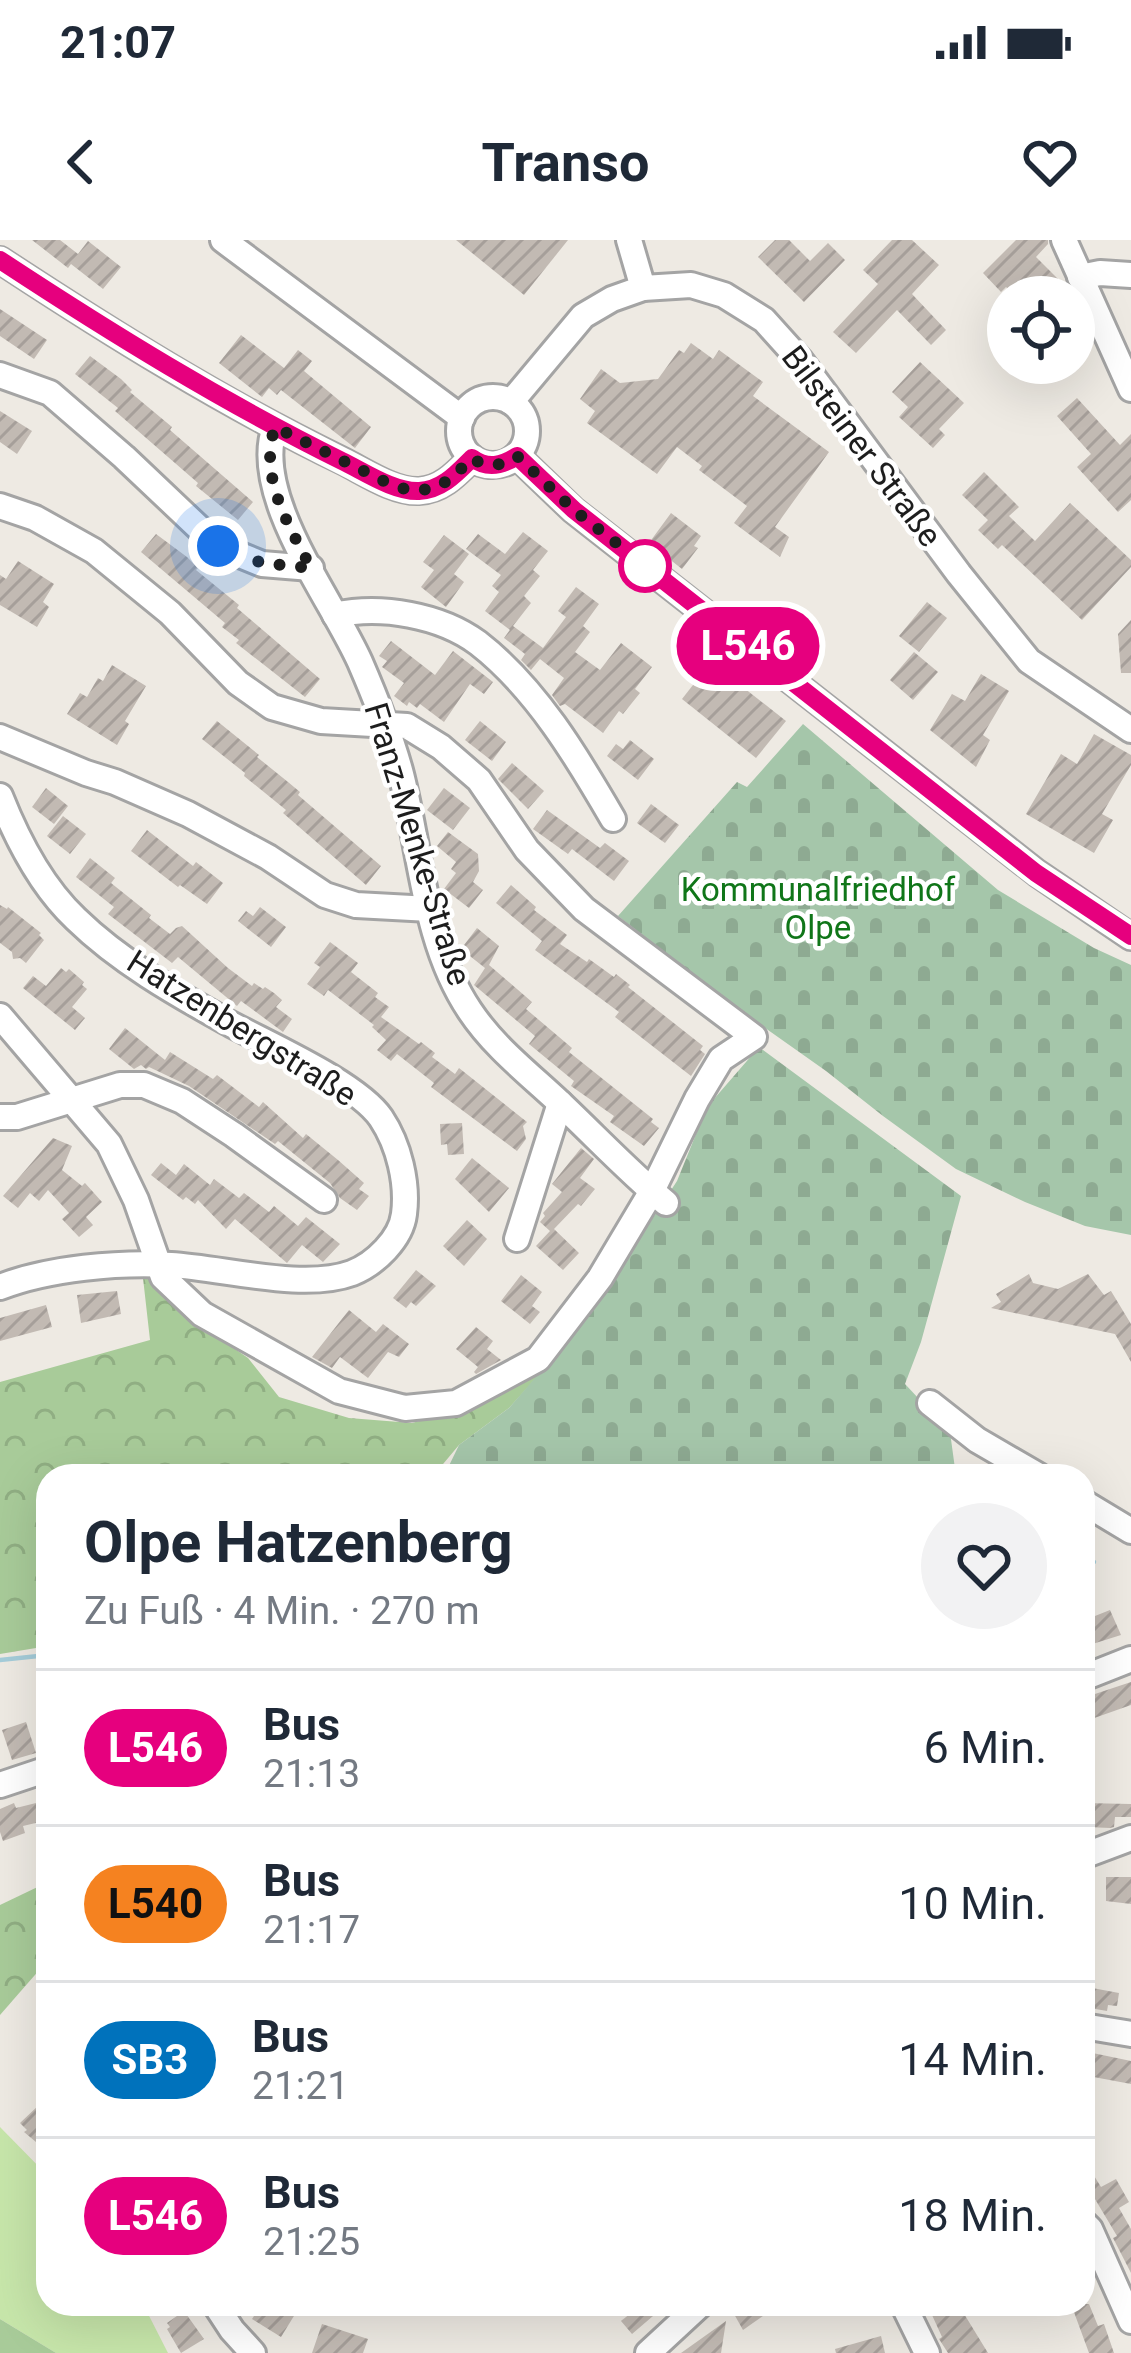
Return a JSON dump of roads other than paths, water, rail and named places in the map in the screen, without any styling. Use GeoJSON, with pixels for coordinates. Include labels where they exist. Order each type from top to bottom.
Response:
{"type":"FeatureCollection","features":[{"type":"Feature","properties":{"kind":"street"},"geometry":{"type":"LineString","coordinates":[[223,240],[462,418]]}},
{"type":"Feature","properties":{"kind":"street"},"geometry":{"type":"LineString","coordinates":[[629,240],[643,288]]}},
{"type":"Feature","properties":{"kind":"street"},"geometry":{"type":"LineString","coordinates":[[1064,240],[1080,276]]}},
{"type":"Feature","properties":{"kind":"street"},"geometry":{"type":"LineString","coordinates":[[0,260],[155,359],[275,427],[396,487],[417,492],[439,487],[472,458]]}},
{"type":"Feature","properties":{"kind":"street"},"geometry":{"type":"LineString","coordinates":[[1095,285],[1131,275]]}},
{"type":"Feature","properties":{"kind":"street","name":"Bilsteiner Straße"},"geometry":{"type":"LineString","coordinates":[[511,402],[583,316],[612,299],[643,288],[692,285],[724,295],[764,320],[800,360],[1029,661],[1131,730]]}},
{"type":"Feature","properties":{"kind":"street"},"geometry":{"type":"LineString","coordinates":[[1095,310],[1131,389]]}},
{"type":"Feature","properties":{"kind":"street"},"geometry":{"type":"LineString","coordinates":[[0,374],[50,393],[218,546],[262,563],[311,568]]}},
{"type":"Feature","properties":{"kind":"street"},"geometry":{"type":"LineString","coordinates":[[488,398],[511,402],[527,428],[523,448],[498,465],[472,458],[460,438],[468,408],[488,398]]}},
{"type":"Feature","properties":{"kind":"street","name":"Franz-Menke-Straße"},"geometry":{"type":"LineString","coordinates":[[275,427],[269,455],[279,503],[358,657],[386,724],[445,962],[468,1008],[500,1049],[659,1197]]}},
{"type":"Feature","properties":{"kind":"street"},"geometry":{"type":"LineString","coordinates":[[517,456],[574,510],[1036,873],[1131,937]]}},
{"type":"Feature","properties":{"kind":"street"},"geometry":{"type":"LineString","coordinates":[[0,506],[35,518],[94,551],[170,613],[238,683],[272,707],[321,721],[407,726],[441,747],[479,780],[527,850],[584,909],[754,1037],[721,1059],[697,1099],[659,1197],[538,1359],[456,1403],[405,1408],[339,1391],[202,1314],[163,1277],[136,1200],[109,1144],[0,1016]]}},
{"type":"Feature","properties":{"kind":"street"},"geometry":{"type":"LineString","coordinates":[[335,615],[387,611],[438,624],[476,641],[515,678],[553,725],[613,819]]}},
{"type":"Feature","properties":{"kind":"street"},"geometry":{"type":"LineString","coordinates":[[0,737],[188,814],[268,857],[325,895],[356,905],[430,909]]}},
{"type":"Feature","properties":{"kind":"street","name":"Hatzenbergstraße"},"geometry":{"type":"LineString","coordinates":[[0,796],[39,873],[75,918],[163,985],[320,1071],[380,1116],[396,1148],[406,1195],[404,1222],[387,1250],[356,1272],[322,1281],[158,1265],[70,1269],[0,1287]]}},
{"type":"Feature","properties":{"kind":"street"},"geometry":{"type":"LineString","coordinates":[[0,1117],[17,1117],[120,1085],[144,1085],[234,1135],[324,1200]]}},
{"type":"Feature","properties":{"kind":"street"},"geometry":{"type":"LineString","coordinates":[[517,1239],[560,1103]]}},
{"type":"Feature","properties":{"kind":"street"},"geometry":{"type":"LineString","coordinates":[[930,1403],[977,1440],[1018,1464]]}},
{"type":"Feature","properties":{"kind":"street"},"geometry":{"type":"LineString","coordinates":[[1095,1509],[1131,1531]]}},
{"type":"Feature","properties":{"kind":"street"},"geometry":{"type":"LineString","coordinates":[[1095,1673],[1131,1659]]}},
{"type":"Feature","properties":{"kind":"street"},"geometry":{"type":"LineString","coordinates":[[0,1784],[36,1772]]}},
{"type":"Feature","properties":{"kind":"street"},"geometry":{"type":"LineString","coordinates":[[1095,1852],[1131,1838]]}},
{"type":"Feature","properties":{"kind":"street"},"geometry":{"type":"LineString","coordinates":[[1095,2028],[1131,2034]]}},
{"type":"Feature","properties":{"kind":"street"},"geometry":{"type":"LineString","coordinates":[[1095,2240],[1131,2321]]}},
{"type":"Feature","properties":{"kind":"street"},"geometry":{"type":"LineString","coordinates":[[223,2316],[253,2353]]}},
{"type":"Feature","properties":{"kind":"street"},"geometry":{"type":"LineString","coordinates":[[648,2353],[687,2316]]}},
{"type":"Feature","properties":{"kind":"street"},"geometry":{"type":"LineString","coordinates":[[909,2316],[927,2353]]}},
{"type":"Feature","properties":{"kind":"waterway"},"geometry":{"type":"LineString","coordinates":[[0,1660],[36,1656]]}},
{"type":"Feature","properties":{"kind":"park label","name":"Kommunalfriedhof Olpe"},"geometry":{"type":"Point","coordinates":[818,908]}}]}
